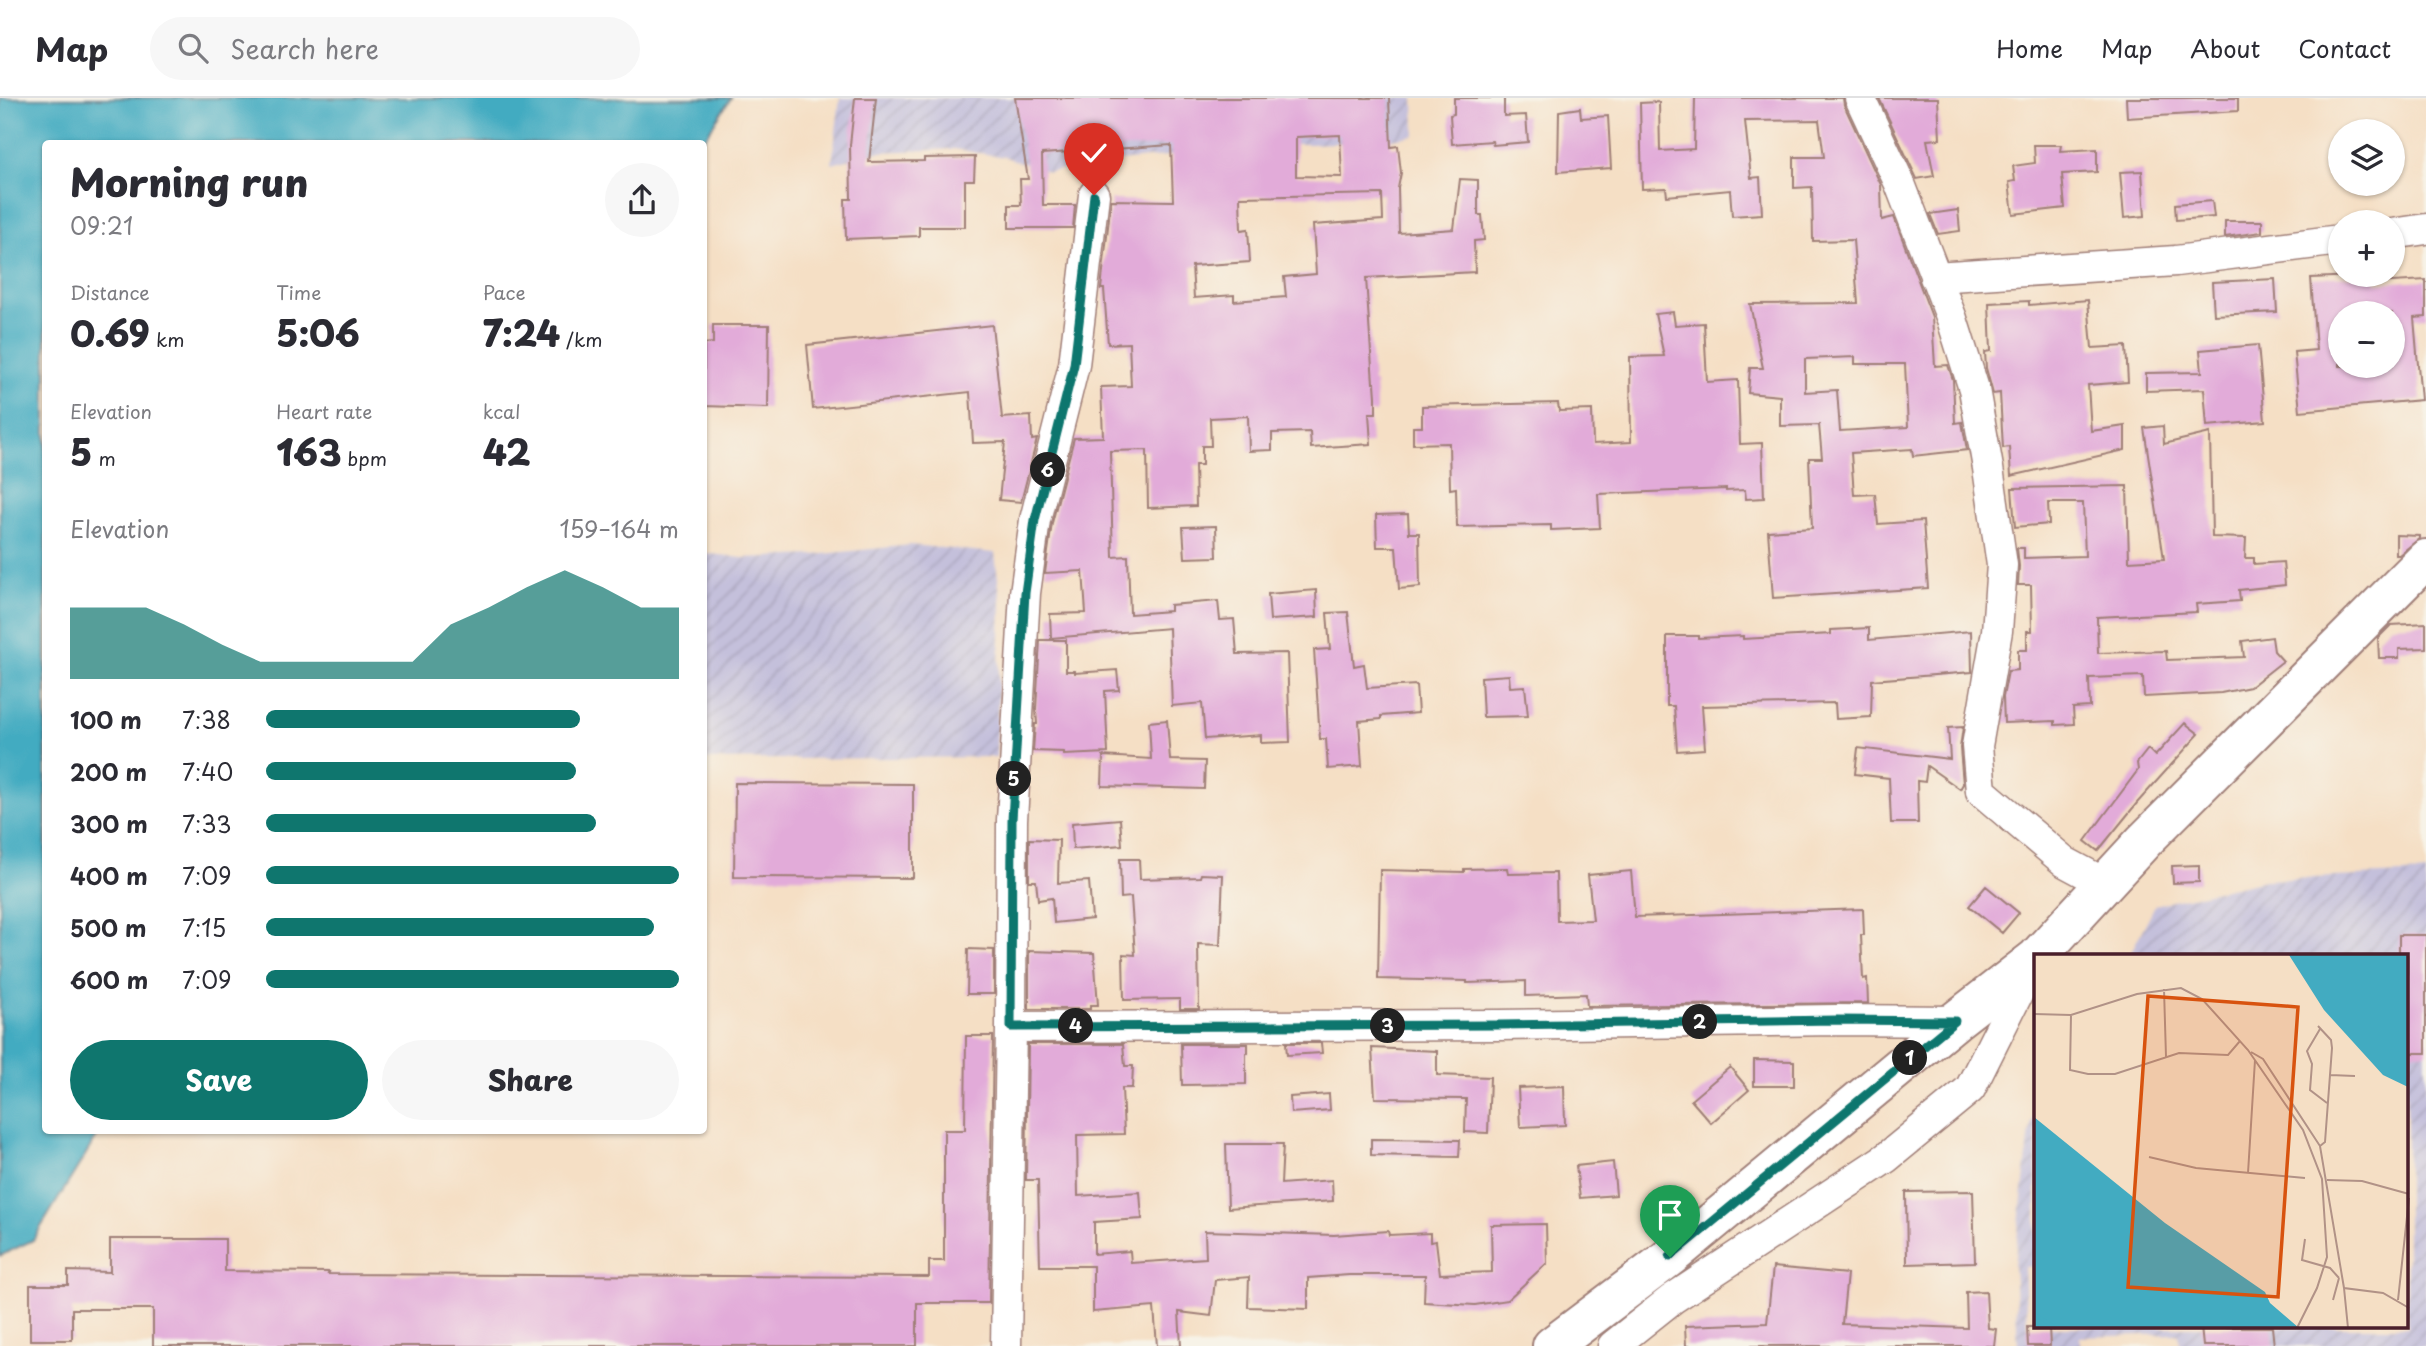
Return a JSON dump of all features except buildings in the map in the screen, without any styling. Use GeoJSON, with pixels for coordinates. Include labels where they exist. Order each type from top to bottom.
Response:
{"type":"FeatureCollection","features":[{"type":"Feature","properties":{"kind":"main road"},"geometry":{"type":"LineString","coordinates":[[2040,954],[2104,883],[2426,559]]}},
{"type":"Feature","properties":{"kind":"main road"},"geometry":{"type":"LineString","coordinates":[[1552,1346],[1670,1257],[1955,1021],[2034,960]]}},
{"type":"Feature","properties":{"kind":"street"},"geometry":{"type":"LineString","coordinates":[[1860,98],[1900,184],[1952,319],[1974,389],[2002,565],[1997,631],[1977,746],[1981,791],[2066,862],[2104,883]]}},
{"type":"Feature","properties":{"kind":"street"},"geometry":{"type":"LineString","coordinates":[[1006,1346],[1012,820],[1025,593],[1035,520],[1074,365],[1094,195]]}},
{"type":"Feature","properties":{"kind":"street"},"geometry":{"type":"LineString","coordinates":[[2405,232],[2426,229]]}},
{"type":"Feature","properties":{"kind":"street"},"geometry":{"type":"LineString","coordinates":[[1935,277],[2176,261],[2328,242]]}},
{"type":"Feature","properties":{"kind":"street"},"geometry":{"type":"LineString","coordinates":[[1613,1346],[1672,1299],[1886,1158],[1970,1089],[2034,962]]}},
{"type":"Feature","properties":{"kind":"street"},"geometry":{"type":"LineString","coordinates":[[1011,1027],[1955,1021]]}},
{"type":"Feature","properties":{"kind":"shaded area"},"geometry":{"type":"Polygon","coordinates":[[[840,98],[1414,98],[1415,135],[1382,141],[1224,144],[1167,156],[1048,172],[1005,157],[954,149],[878,152],[832,164],[840,98]]]}},
{"type":"Feature","properties":{"kind":"shaded area"},"geometry":{"type":"Polygon","coordinates":[[[911,545],[995,553],[1001,604],[996,757],[707,760],[707,553],[742,558],[813,555],[911,545]]]}},
{"type":"Feature","properties":{"kind":"shaded area"},"geometry":{"type":"Polygon","coordinates":[[[2426,873],[2426,1346],[2274,1346],[2272,1328],[2408,1328],[2408,954],[2130,954],[2155,905],[2265,880],[2426,873]]]}},
{"type":"Feature","properties":{"kind":"shaded area"},"geometry":{"type":"Polygon","coordinates":[[[2034,1118],[2034,1266],[2024,1267],[2028,1346],[2018,1346],[2014,1265],[2031,1122],[2034,1118]]]}},
{"type":"Feature","properties":{"kind":"shaded area"},"geometry":{"type":"Polygon","coordinates":[[[2049,1328],[2201,1328],[2203,1346],[2180,1346],[2179,1334],[2080,1337],[2080,1346],[2050,1346],[2049,1328]]]}},
{"type":"Feature","properties":{"kind":"water"},"geometry":{"type":"Polygon","coordinates":[[[0,98],[731,98],[703,140],[42,140],[42,1134],[98,1134],[33,1240],[0,1256],[0,98]]]}},
{"type":"Feature","properties":{"kind":"route"},"geometry":{"type":"LineString","coordinates":[[1094,195],[1074,365],[1035,520],[1025,593],[1012,820],[1011,1027],[1955,1021],[1670,1257]]}}]}
